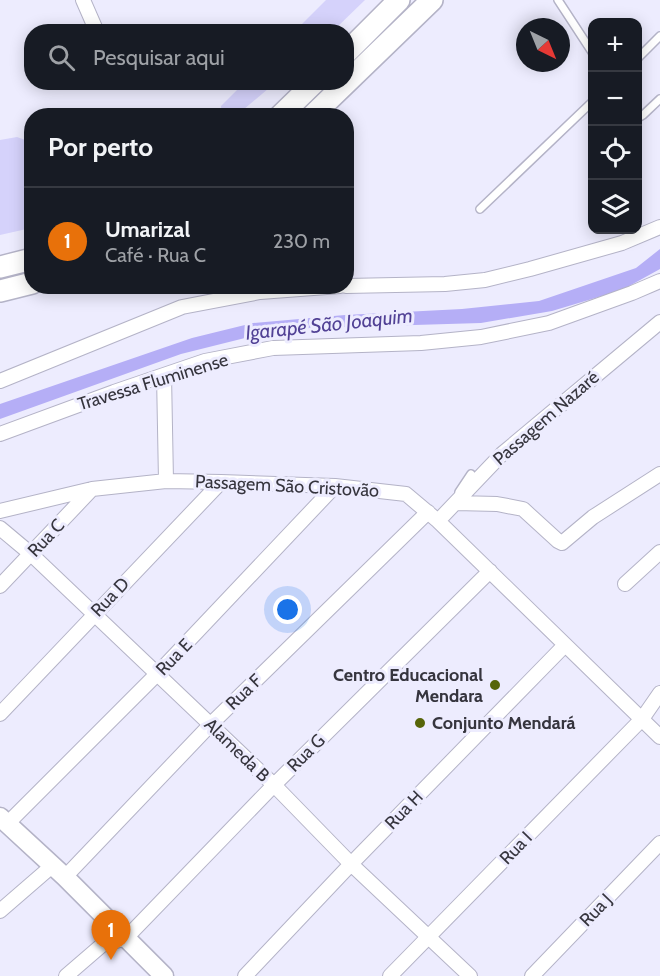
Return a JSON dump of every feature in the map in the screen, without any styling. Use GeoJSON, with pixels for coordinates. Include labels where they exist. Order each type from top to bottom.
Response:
{"type":"FeatureCollection","features":[{"type":"Feature","properties":{"kind":"main road"},"geometry":{"type":"LineString","coordinates":[[354,44],[399,0]]}},
{"type":"Feature","properties":{"kind":"main road"},"geometry":{"type":"LineString","coordinates":[[354,75],[432,0]]}},
{"type":"Feature","properties":{"kind":"main road"},"geometry":{"type":"LineString","coordinates":[[288,108],[307,90]]}},
{"type":"Feature","properties":{"kind":"main road"},"geometry":{"type":"LineString","coordinates":[[320,108],[339,90]]}},
{"type":"Feature","properties":{"kind":"main road"},"geometry":{"type":"LineString","coordinates":[[0,267],[24,261]]}},
{"type":"Feature","properties":{"kind":"main road"},"geometry":{"type":"LineString","coordinates":[[0,291],[24,285]]}},
{"type":"Feature","properties":{"kind":"main road"},"geometry":{"type":"LineString","coordinates":[[4,820],[164,976]]}},
{"type":"Feature","properties":{"kind":"street"},"geometry":{"type":"LineString","coordinates":[[82,0],[93,24]]}},
{"type":"Feature","properties":{"kind":"street"},"geometry":{"type":"LineString","coordinates":[[354,286],[445,284],[484,280],[622,243],[660,227]]}},
{"type":"Feature","properties":{"kind":"street","name":"Travessa Fluminense"},"geometry":{"type":"LineString","coordinates":[[0,434],[205,362],[273,348],[421,343],[481,337],[549,323],[660,281]]}},
{"type":"Feature","properties":{"kind":"street"},"geometry":{"type":"LineString","coordinates":[[0,381],[182,307],[250,294]]}},
{"type":"Feature","properties":{"kind":"street","name":"Passagem Nazaré"},"geometry":{"type":"LineString","coordinates":[[438,521],[502,454],[660,322]]}},
{"type":"Feature","properties":{"kind":"street"},"geometry":{"type":"LineString","coordinates":[[164,375],[166,481]]}},
{"type":"Feature","properties":{"kind":"street"},"geometry":{"type":"LineString","coordinates":[[456,503],[497,504],[523,509],[562,543],[593,518],[660,474]]}},
{"type":"Feature","properties":{"kind":"street","name":"Passagem São Cristovão"},"geometry":{"type":"LineString","coordinates":[[0,511],[92,489],[166,481],[335,486],[406,494],[438,521],[660,737]]}},
{"type":"Feature","properties":{"kind":"street","name":"Rua D"},"geometry":{"type":"LineString","coordinates":[[0,714],[221,482]]}},
{"type":"Feature","properties":{"kind":"street","name":"Rua E"},"geometry":{"type":"LineString","coordinates":[[4,820],[157,675],[335,486]]}},
{"type":"Feature","properties":{"kind":"street","name":"Rua C"},"geometry":{"type":"LineString","coordinates":[[0,586],[92,489]]}},
{"type":"Feature","properties":{"kind":"street","name":"Rua F"},"geometry":{"type":"LineString","coordinates":[[0,911],[58,871],[428,512]]}},
{"type":"Feature","properties":{"kind":"street","name":"Alameda B"},"geometry":{"type":"LineString","coordinates":[[0,528],[31,554],[211,724],[351,864],[470,976]]}},
{"type":"Feature","properties":{"kind":"street"},"geometry":{"type":"LineString","coordinates":[[625,584],[660,552]]}},
{"type":"Feature","properties":{"kind":"street","name":"Rua G"},"geometry":{"type":"LineString","coordinates":[[126,938],[274,785],[490,571]]}},
{"type":"Feature","properties":{"kind":"street","name":"Rua H"},"geometry":{"type":"LineString","coordinates":[[245,976],[565,645]]}},
{"type":"Feature","properties":{"kind":"street","name":"Rua I"},"geometry":{"type":"LineString","coordinates":[[390,976],[642,719],[660,693]]}},
{"type":"Feature","properties":{"kind":"street","name":"Rua J"},"geometry":{"type":"LineString","coordinates":[[532,976],[660,843]]}},
{"type":"Feature","properties":{"kind":"street"},"geometry":{"type":"LineString","coordinates":[[66,976],[102,945],[126,938]]}},
{"type":"Feature","properties":{"kind":"lane"},"geometry":{"type":"LineString","coordinates":[[558,0],[588,46]]}},
{"type":"Feature","properties":{"kind":"lane"},"geometry":{"type":"LineString","coordinates":[[642,54],[660,36]]}},
{"type":"Feature","properties":{"kind":"lane"},"geometry":{"type":"LineString","coordinates":[[642,116],[660,99]]}},
{"type":"Feature","properties":{"kind":"lane"},"geometry":{"type":"LineString","coordinates":[[480,209],[588,106]]}},
{"type":"Feature","properties":{"kind":"lane"},"geometry":{"type":"LineString","coordinates":[[438,521],[471,474]]}},
{"type":"Feature","properties":{"kind":"shaded area"},"geometry":{"type":"Polygon","coordinates":[[[326,0],[365,0],[340,24],[302,24],[326,0]]]}},
{"type":"Feature","properties":{"kind":"shaded area"},"geometry":{"type":"Polygon","coordinates":[[[237,90],[267,90],[245,108],[221,108],[237,90]]]}},
{"type":"Feature","properties":{"kind":"shaded area"},"geometry":{"type":"Polygon","coordinates":[[[17,137],[24,140],[24,230],[0,235],[0,140],[17,137]]]}},
{"type":"Feature","properties":{"kind":"water","name":"Igarapé São Joaquim"},"geometry":{"type":"Polygon","coordinates":[[[660,249],[660,269],[622,290],[552,311],[481,323],[281,329],[181,354],[0,419],[0,404],[192,338],[253,323],[345,315],[462,309],[539,301],[636,268],[660,249]]]}},
{"type":"Feature","properties":{"kind":"place","name":"Centro Educacional Mendara"},"geometry":{"type":"Point","coordinates":[495,685]}},
{"type":"Feature","properties":{"kind":"place","name":"Conjunto Mendará"},"geometry":{"type":"Point","coordinates":[420,723]}},
{"type":"Feature","properties":{"kind":"place","name":"Umarizal"},"geometry":{"type":"Point","coordinates":[111,960]}}]}
